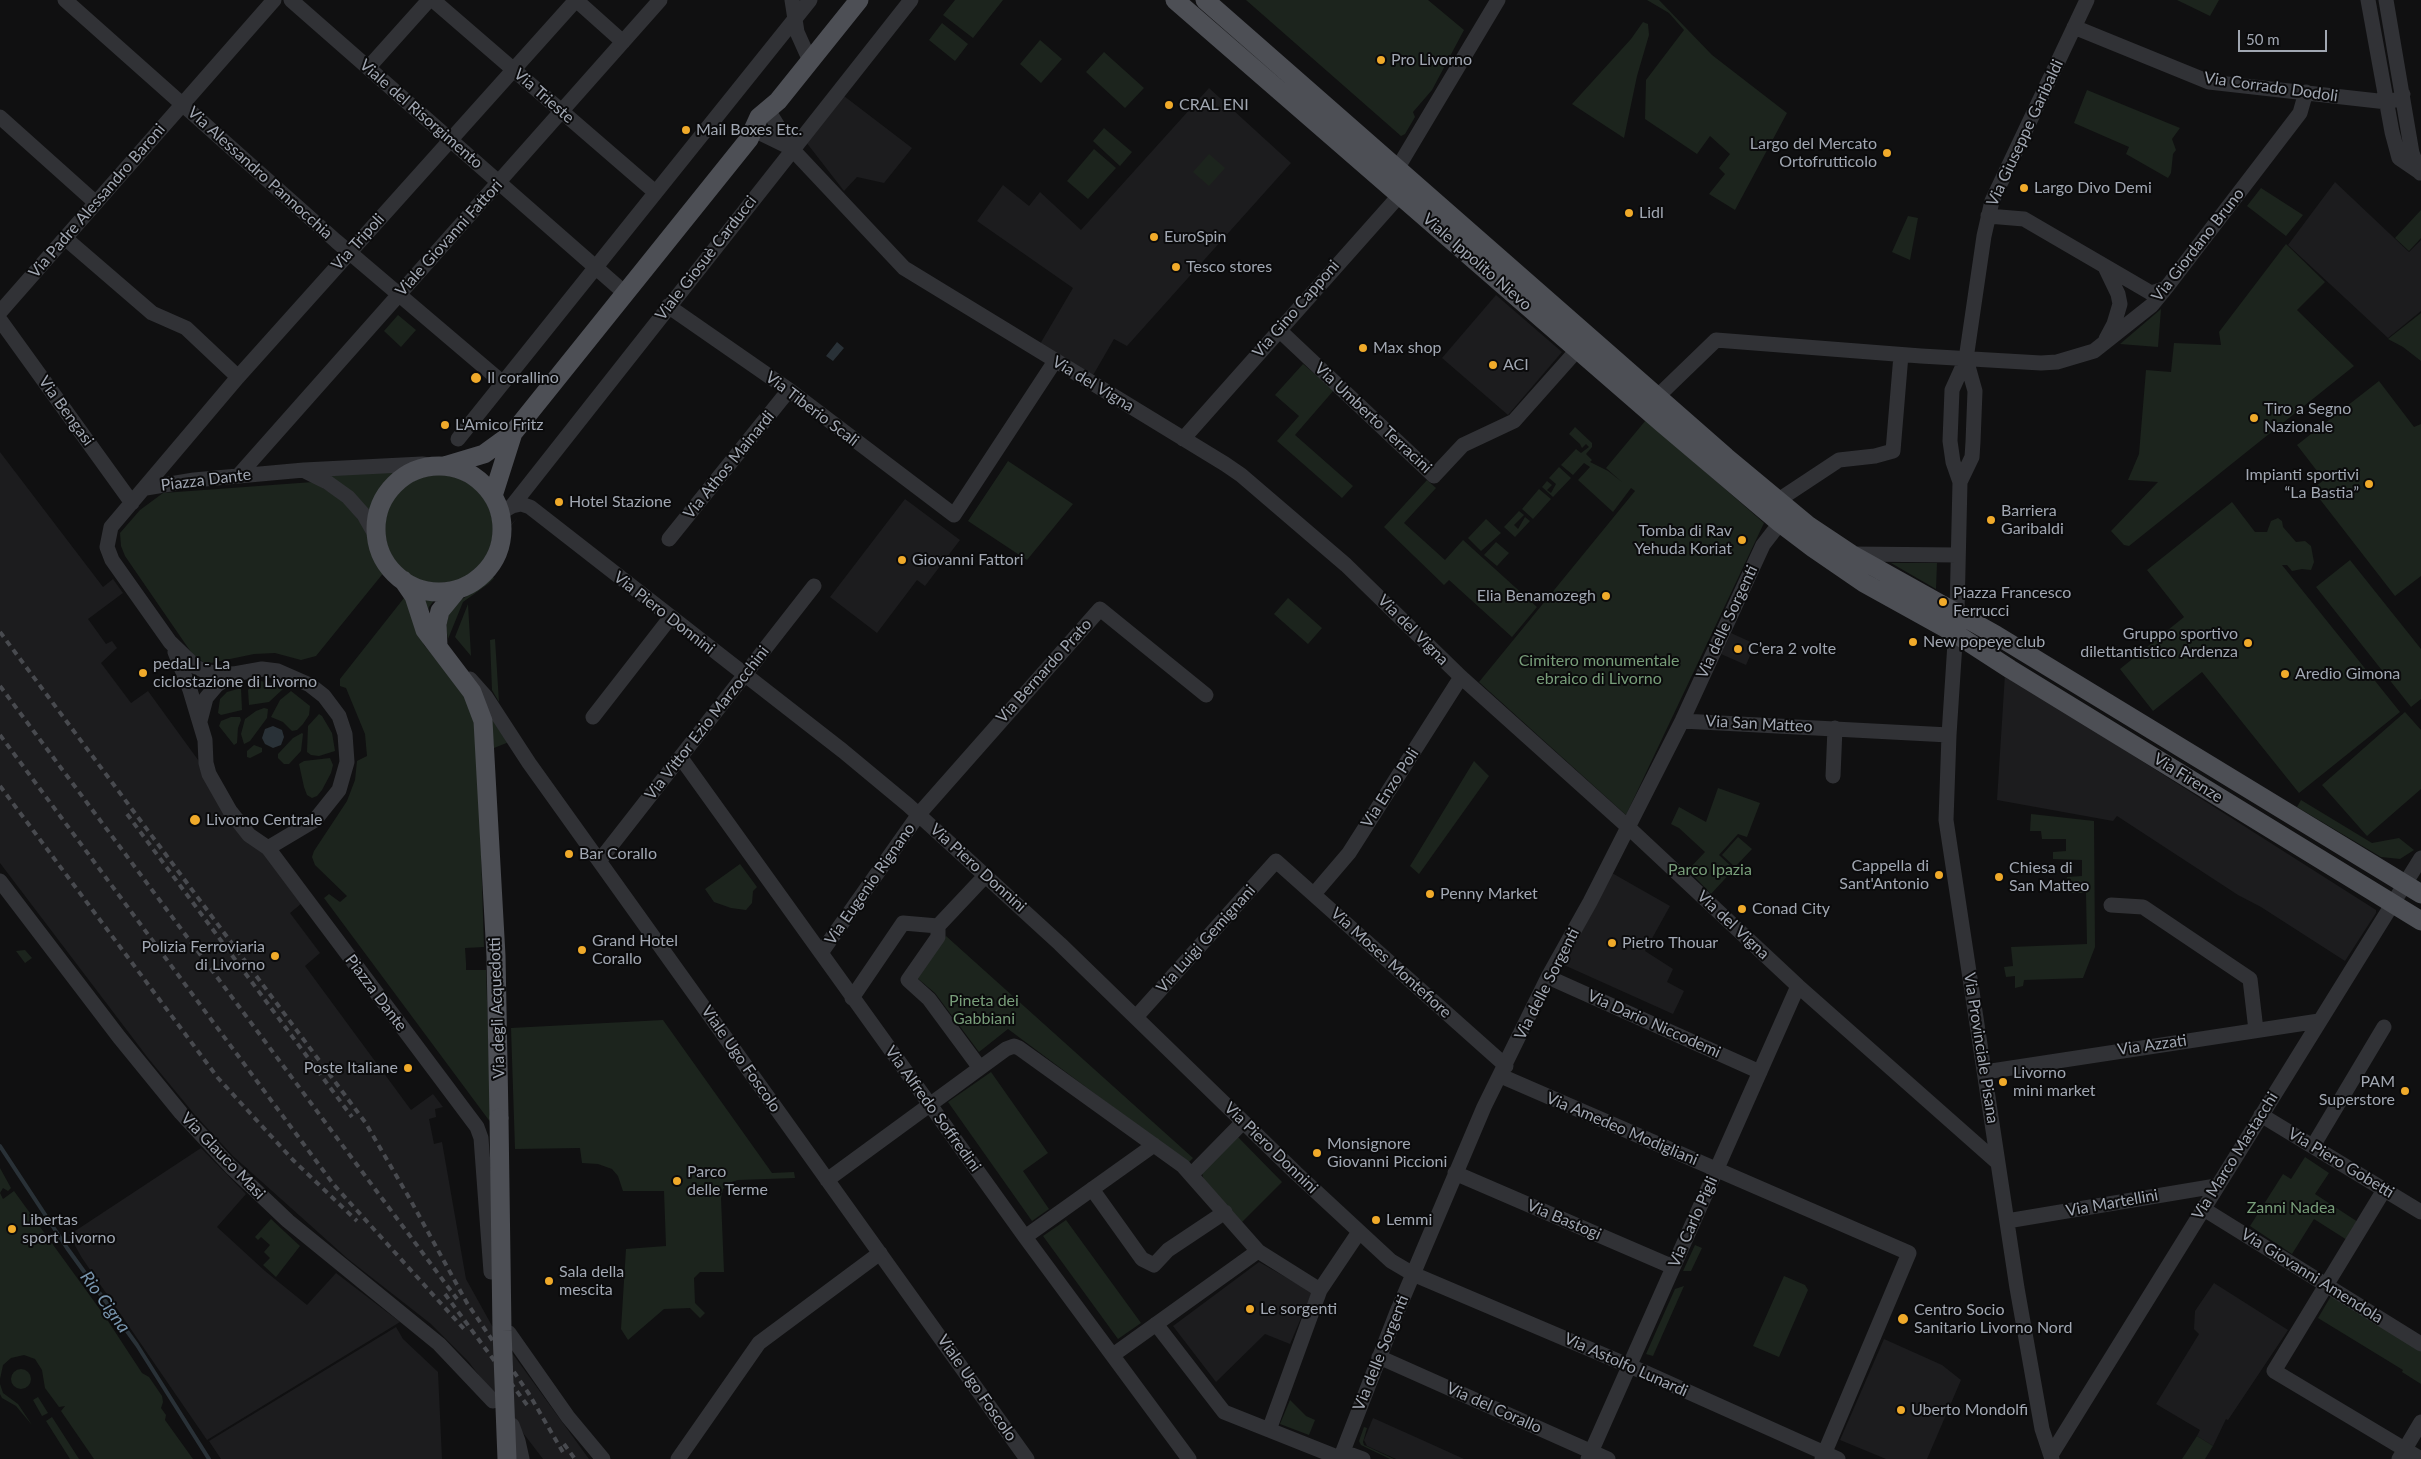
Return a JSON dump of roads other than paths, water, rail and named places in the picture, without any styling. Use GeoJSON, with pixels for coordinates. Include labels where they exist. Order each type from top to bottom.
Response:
{"type":"FeatureCollection","features":[{"type":"Feature","properties":{"kind":"main road"},"geometry":{"type":"LineString","coordinates":[[458,589],[429,591],[403,580],[386,563],[376,536],[378,515],[390,490],[412,472],[484,454],[513,433],[753,135],[759,117],[775,108],[859,0]]}},
{"type":"Feature","properties":{"kind":"main road","name":"Viale Ippolito Nievo"},"geometry":{"type":"LineString","coordinates":[[1175,0],[1403,182],[1777,501]]}},
{"type":"Feature","properties":{"kind":"main road","name":"Viale Ippolito Nievo"},"geometry":{"type":"LineString","coordinates":[[1205,0],[1403,182],[1578,349],[1780,524]]}},
{"type":"Feature","properties":{"kind":"main road"},"geometry":{"type":"LineString","coordinates":[[438,646],[437,624],[440,611],[458,589],[480,576],[492,563],[501,539],[501,505],[513,433]]}},
{"type":"Feature","properties":{"kind":"main road"},"geometry":{"type":"LineString","coordinates":[[442,466],[472,476],[501,505]]}},
{"type":"Feature","properties":{"kind":"main road"},"geometry":{"type":"LineString","coordinates":[[1777,501],[1816,531],[1851,554],[1957,612]]}},
{"type":"Feature","properties":{"kind":"main road"},"geometry":{"type":"LineString","coordinates":[[1780,524],[1864,583],[1956,634]]}},
{"type":"Feature","properties":{"kind":"main road","name":"Via degli Acquedotti"},"geometry":{"type":"LineString","coordinates":[[403,580],[414,596],[422,625],[474,697],[482,714],[486,735],[496,965],[502,1331],[507,1459]]}},
{"type":"Feature","properties":{"kind":"main road","name":"Via Firenze"},"geometry":{"type":"LineString","coordinates":[[1957,612],[2421,894]]}},
{"type":"Feature","properties":{"kind":"main road","name":"Via Firenze"},"geometry":{"type":"LineString","coordinates":[[1956,634],[2010,669],[2421,920]]}},
{"type":"Feature","properties":{"kind":"street","name":"Via Alessandro Pannocchia"},"geometry":{"type":"LineString","coordinates":[[65,0],[503,383]]}},
{"type":"Feature","properties":{"kind":"street","name":"Via Padre Alessandro Baroni"},"geometry":{"type":"LineString","coordinates":[[0,312],[274,0]]}},
{"type":"Feature","properties":{"kind":"street","name":"Viale del Risorgimento"},"geometry":{"type":"LineString","coordinates":[[291,0],[596,268]]}},
{"type":"Feature","properties":{"kind":"street"},"geometry":{"type":"LineString","coordinates":[[368,68],[429,0]]}},
{"type":"Feature","properties":{"kind":"street","name":"Via Trieste"},"geometry":{"type":"LineString","coordinates":[[433,0],[655,192]]}},
{"type":"Feature","properties":{"kind":"street"},"geometry":{"type":"LineString","coordinates":[[576,0],[623,42]]}},
{"type":"Feature","properties":{"kind":"street","name":"Via Tripoli"},"geometry":{"type":"LineString","coordinates":[[146,488],[173,452],[238,377],[576,0]]}},
{"type":"Feature","properties":{"kind":"street","name":"Viale Giovanni Fattori"},"geometry":{"type":"LineString","coordinates":[[238,476],[660,0]]}},
{"type":"Feature","properties":{"kind":"street"},"geometry":{"type":"LineString","coordinates":[[792,0],[797,32],[810,61]]}},
{"type":"Feature","properties":{"kind":"street"},"geometry":{"type":"LineString","coordinates":[[458,439],[810,0]]}},
{"type":"Feature","properties":{"kind":"street","name":"Viale Giosuè Carducci"},"geometry":{"type":"LineString","coordinates":[[501,505],[668,306],[911,0]]}},
{"type":"Feature","properties":{"kind":"street","name":"Via Gino Capponi"},"geometry":{"type":"LineString","coordinates":[[1183,439],[1403,182],[1498,0]]}},
{"type":"Feature","properties":{"kind":"street"},"geometry":{"type":"LineString","coordinates":[[2368,0],[2399,158],[2421,173]]}},
{"type":"Feature","properties":{"kind":"street"},"geometry":{"type":"LineString","coordinates":[[2386,0],[2412,153],[2421,173]]}},
{"type":"Feature","properties":{"kind":"street","name":"Via Giuseppe Garibaldi"},"geometry":{"type":"LineString","coordinates":[[1966,359],[1992,200],[2074,27],[2083,1]]}},
{"type":"Feature","properties":{"kind":"street","name":"Via Corrado Dodoli"},"geometry":{"type":"LineString","coordinates":[[2074,27],[2209,82],[2387,102]]}},
{"type":"Feature","properties":{"kind":"street","name":"Via Giordano Bruno"},"geometry":{"type":"LineString","coordinates":[[1901,355],[2050,363],[2073,358],[2101,346],[2152,305],[2166,288],[2300,113],[2306,92]]}},
{"type":"Feature","properties":{"kind":"street"},"geometry":{"type":"LineString","coordinates":[[2387,102],[2398,99],[2403,94]]}},
{"type":"Feature","properties":{"kind":"street"},"geometry":{"type":"LineString","coordinates":[[775,108],[792,149]]}},
{"type":"Feature","properties":{"kind":"street"},"geometry":{"type":"LineString","coordinates":[[0,117],[96,203]]}},
{"type":"Feature","properties":{"kind":"street"},"geometry":{"type":"LineString","coordinates":[[753,135],[792,149]]}},
{"type":"Feature","properties":{"kind":"street","name":"Via del Vigna"},"geometry":{"type":"LineString","coordinates":[[792,149],[904,268],[1241,475],[1346,564],[1461,677],[1628,827],[1798,986],[1998,1163]]}},
{"type":"Feature","properties":{"kind":"street"},"geometry":{"type":"LineString","coordinates":[[1988,216],[2024,219],[2151,294],[2166,288]]}},
{"type":"Feature","properties":{"kind":"street"},"geometry":{"type":"LineString","coordinates":[[65,238],[152,313],[186,328],[238,377]]}},
{"type":"Feature","properties":{"kind":"street"},"geometry":{"type":"LineString","coordinates":[[596,268],[626,294]]}},
{"type":"Feature","properties":{"kind":"street"},"geometry":{"type":"LineString","coordinates":[[2101,346],[2114,324],[2120,304],[2118,294],[2106,269]]}},
{"type":"Feature","properties":{"kind":"street","name":"Via Tiberio Scali"},"geometry":{"type":"LineString","coordinates":[[668,306],[789,390],[954,515],[1056,361]]}},
{"type":"Feature","properties":{"kind":"street","name":"Via Bengasi"},"geometry":{"type":"LineString","coordinates":[[0,320],[132,503]]}},
{"type":"Feature","properties":{"kind":"street","name":"Via Umberto Terracini"},"geometry":{"type":"LineString","coordinates":[[1278,329],[1434,476],[1463,445],[1514,421],[1578,349]]}},
{"type":"Feature","properties":{"kind":"street"},"geometry":{"type":"LineString","coordinates":[[1657,398],[1716,340],[1901,355],[1893,451],[1875,456],[1839,460],[1777,501]]}},
{"type":"Feature","properties":{"kind":"street"},"geometry":{"type":"LineString","coordinates":[[1960,482],[1972,457],[1973,450],[1975,391],[1966,359]]}},
{"type":"Feature","properties":{"kind":"street"},"geometry":{"type":"LineString","coordinates":[[1960,482],[1953,462],[1950,441],[1952,390],[1966,359]]}},
{"type":"Feature","properties":{"kind":"street","name":"Via Athos Mainardi"},"geometry":{"type":"LineString","coordinates":[[669,539],[789,390]]}},
{"type":"Feature","properties":{"kind":"street","name":"Piazza Dante"},"geometry":{"type":"LineString","coordinates":[[442,466],[422,464],[304,470],[238,476],[146,488],[111,527],[107,547],[122,574],[170,642],[181,663],[206,740],[206,763],[209,774],[238,821],[250,835],[272,853],[477,1127],[480,1138],[491,1272]]}},
{"type":"Feature","properties":{"kind":"street"},"geometry":{"type":"LineString","coordinates":[[304,470],[327,482],[348,497],[364,515],[376,536]]}},
{"type":"Feature","properties":{"kind":"street","name":"Via Provinciale Pisana"},"geometry":{"type":"LineString","coordinates":[[1960,482],[1957,612],[1946,820],[2007,1221],[2042,1429],[2052,1457]]}},
{"type":"Feature","properties":{"kind":"street","name":"Via Piero Donnini"},"geometry":{"type":"LineString","coordinates":[[501,505],[521,504],[530,506],[744,676],[843,751],[919,814],[1136,1017],[1359,1232],[1391,1261],[1413,1274]]}},
{"type":"Feature","properties":{"kind":"street","name":"Via delle Sorgenti"},"geometry":{"type":"LineString","coordinates":[[1341,1459],[1379,1357],[1484,1107],[1548,977],[1682,721],[1763,545],[1780,524]]}},
{"type":"Feature","properties":{"kind":"street"},"geometry":{"type":"LineString","coordinates":[[1851,554],[1958,555]]}},
{"type":"Feature","properties":{"kind":"street","name":"Via Vittor Ezio Marzocchini"},"geometry":{"type":"LineString","coordinates":[[600,860],[814,586]]}},
{"type":"Feature","properties":{"kind":"street","name":"Via Bernardo Prato"},"geometry":{"type":"LineString","coordinates":[[919,814],[1100,609],[1206,696]]}},
{"type":"Feature","properties":{"kind":"street"},"geometry":{"type":"LineString","coordinates":[[593,717],[670,618]]}},
{"type":"Feature","properties":{"kind":"street","name":"Piazza Dante"},"geometry":{"type":"LineString","coordinates":[[170,642],[196,667],[207,672],[234,674],[271,670],[300,680],[328,701],[339,716],[345,734],[346,769],[335,796],[315,820],[281,839],[272,853]]}},
{"type":"Feature","properties":{"kind":"street","name":"Viale Ugo Foscolo"},"geometry":{"type":"LineString","coordinates":[[451,663],[486,697],[529,763],[1027,1459]]}},
{"type":"Feature","properties":{"kind":"street","name":"Piazza Dante"},"geometry":{"type":"LineString","coordinates":[[200,723],[208,694],[217,685],[234,674]]}},
{"type":"Feature","properties":{"kind":"street","name":"Via Enzo Poli"},"geometry":{"type":"LineString","coordinates":[[1314,894],[1349,853],[1461,677]]}},
{"type":"Feature","properties":{"kind":"street","name":"Via San Matteo"},"geometry":{"type":"LineString","coordinates":[[1682,721],[1949,735]]}},
{"type":"Feature","properties":{"kind":"street","name":"Via San Matteo"},"geometry":{"type":"LineString","coordinates":[[1833,776],[1835,728]]}},
{"type":"Feature","properties":{"kind":"street","name":"Via Alfredo Soffredini"},"geometry":{"type":"LineString","coordinates":[[681,758],[852,998],[1188,1459]]}},
{"type":"Feature","properties":{"kind":"street","name":"Via Eugenio Rignano"},"geometry":{"type":"LineString","coordinates":[[821,953],[919,814]]}},
{"type":"Feature","properties":{"kind":"street","name":"Via Marco Mastacchi"},"geometry":{"type":"LineString","coordinates":[[2052,1457],[2202,1208],[2421,858]]}},
{"type":"Feature","properties":{"kind":"street","name":"Via Moses Montefiore"},"geometry":{"type":"LineString","coordinates":[[1276,861],[1314,894],[1503,1071]]}},
{"type":"Feature","properties":{"kind":"street","name":"Via Luigi Gemignani"},"geometry":{"type":"LineString","coordinates":[[1136,1017],[1276,861]]}},
{"type":"Feature","properties":{"kind":"street"},"geometry":{"type":"LineString","coordinates":[[980,1068],[929,999],[908,980],[938,937],[938,926],[986,875]]}},
{"type":"Feature","properties":{"kind":"street","name":"Via Glauco Masi"},"geometry":{"type":"LineString","coordinates":[[0,881],[119,1037],[181,1113],[231,1167],[288,1221],[439,1344],[489,1397]]}},
{"type":"Feature","properties":{"kind":"street"},"geometry":{"type":"LineString","coordinates":[[2110,905],[2143,907],[2250,979],[2256,1030]]}},
{"type":"Feature","properties":{"kind":"street"},"geometry":{"type":"LineString","coordinates":[[852,998],[903,923],[938,926]]}},
{"type":"Feature","properties":{"kind":"street","name":"Via Dario Niccodemi"},"geometry":{"type":"LineString","coordinates":[[1548,977],[1760,1072]]}},
{"type":"Feature","properties":{"kind":"street","name":"Via Carlo Pigli"},"geometry":{"type":"LineString","coordinates":[[1590,1455],[1798,986]]}},
{"type":"Feature","properties":{"kind":"street","name":"Via Azzati"},"geometry":{"type":"LineString","coordinates":[[1985,1072],[2319,1021]]}},
{"type":"Feature","properties":{"kind":"street"},"geometry":{"type":"LineString","coordinates":[[2313,1146],[2384,1027]]}},
{"type":"Feature","properties":{"kind":"street"},"geometry":{"type":"LineString","coordinates":[[827,1180],[1006,1049],[1016,1046],[1192,1174],[1258,1251],[1320,1290]]}},
{"type":"Feature","properties":{"kind":"street","name":"Via Amedeo Modigliani"},"geometry":{"type":"LineString","coordinates":[[1503,1071],[1716,1169],[1909,1253],[1843,1406],[1828,1457]]}},
{"type":"Feature","properties":{"kind":"street","name":"Via Piero Gobetti"},"geometry":{"type":"LineString","coordinates":[[2261,1115],[2421,1212]]}},
{"type":"Feature","properties":{"kind":"street"},"geometry":{"type":"LineString","coordinates":[[1192,1174],[1243,1122]]}},
{"type":"Feature","properties":{"kind":"street"},"geometry":{"type":"LineString","coordinates":[[1025,1237],[1154,1145]]}},
{"type":"Feature","properties":{"kind":"street","name":"Via Bastogi"},"geometry":{"type":"LineString","coordinates":[[1455,1173],[1673,1268]]}},
{"type":"Feature","properties":{"kind":"street","name":"Via Martellini"},"geometry":{"type":"LineString","coordinates":[[2007,1221],[2216,1186]]}},
{"type":"Feature","properties":{"kind":"street"},"geometry":{"type":"LineString","coordinates":[[1092,1188],[1142,1258],[1154,1265],[1168,1250],[1224,1212]]}},
{"type":"Feature","properties":{"kind":"street"},"geometry":{"type":"LineString","coordinates":[[2384,1190],[2274,1371],[2402,1454],[2420,1459]]}},
{"type":"Feature","properties":{"kind":"street","name":"Via Giovanni Amendola"},"geometry":{"type":"LineString","coordinates":[[2202,1208],[2421,1344]]}},
{"type":"Feature","properties":{"kind":"street"},"geometry":{"type":"LineString","coordinates":[[1269,1430],[1320,1290],[1359,1232]]}},
{"type":"Feature","properties":{"kind":"street"},"geometry":{"type":"LineString","coordinates":[[1113,1355],[1258,1251]]}},
{"type":"Feature","properties":{"kind":"street"},"geometry":{"type":"LineString","coordinates":[[678,1459],[759,1343],[880,1253]]}},
{"type":"Feature","properties":{"kind":"street","name":"Via Astolfo Lunardi"},"geometry":{"type":"LineString","coordinates":[[1413,1274],[1629,1366],[1828,1457]]}},
{"type":"Feature","properties":{"kind":"street"},"geometry":{"type":"LineString","coordinates":[[1156,1324],[1224,1412],[1341,1459],[1352,1456],[1363,1459]]}},
{"type":"Feature","properties":{"kind":"street"},"geometry":{"type":"LineString","coordinates":[[509,1333],[568,1418],[603,1459]]}},
{"type":"Feature","properties":{"kind":"street","name":"Via del Corallo"},"geometry":{"type":"LineString","coordinates":[[1379,1357],[1590,1455],[1608,1459]]}},
{"type":"Feature","properties":{"kind":"street"},"geometry":{"type":"LineString","coordinates":[[2402,1454],[2421,1422]]}},
{"type":"Feature","properties":{"kind":"street"},"geometry":{"type":"LineString","coordinates":[[512,1425],[518,1440],[522,1459]]}},
{"type":"Feature","properties":{"kind":"waterway","name":"Rio Cigna"},"geometry":{"type":"LineString","coordinates":[[0,1146],[67,1248],[137,1345],[209,1459]]}},
{"type":"Feature","properties":{"kind":"railway"},"geometry":{"type":"LineString","coordinates":[[0,632],[365,1122],[467,1303],[529,1394],[564,1454]]}},
{"type":"Feature","properties":{"kind":"railway"},"geometry":{"type":"LineString","coordinates":[[0,686],[457,1299]]}},
{"type":"Feature","properties":{"kind":"railway"},"geometry":{"type":"LineString","coordinates":[[0,735],[334,1185],[464,1329]]}},
{"type":"Feature","properties":{"kind":"railway"},"geometry":{"type":"LineString","coordinates":[[0,786],[218,1078],[293,1160],[357,1221]]}},
{"type":"Feature","properties":{"kind":"railway"},"geometry":{"type":"LineString","coordinates":[[127,814],[352,1117]]}},
{"type":"Feature","properties":{"kind":"railway"},"geometry":{"type":"LineString","coordinates":[[445,1294],[530,1409]]}},
{"type":"Feature","properties":{"kind":"railway"},"geometry":{"type":"LineString","coordinates":[[564,1444],[575,1459]]}},
{"type":"Feature","properties":{"kind":"place","name":"Pro Livorno"},"geometry":{"type":"Point","coordinates":[1381,60]}},
{"type":"Feature","properties":{"kind":"place","name":"CRAL ENI"},"geometry":{"type":"Point","coordinates":[1169,105]}},
{"type":"Feature","properties":{"kind":"place","name":"Mail Boxes Etc."},"geometry":{"type":"Point","coordinates":[686,130]}},
{"type":"Feature","properties":{"kind":"place","name":"Largo del Mercato Ortofrutticolo"},"geometry":{"type":"Point","coordinates":[1887,153]}},
{"type":"Feature","properties":{"kind":"place","name":"Largo Divo Demi"},"geometry":{"type":"Point","coordinates":[2024,188]}},
{"type":"Feature","properties":{"kind":"place","name":"Lidl"},"geometry":{"type":"Point","coordinates":[1629,213]}},
{"type":"Feature","properties":{"kind":"place","name":"EuroSpin"},"geometry":{"type":"Point","coordinates":[1154,237]}},
{"type":"Feature","properties":{"kind":"place","name":"Tesco stores"},"geometry":{"type":"Point","coordinates":[1176,267]}},
{"type":"Feature","properties":{"kind":"place","name":"Max shop"},"geometry":{"type":"Point","coordinates":[1363,348]}},
{"type":"Feature","properties":{"kind":"place","name":"ACI"},"geometry":{"type":"Point","coordinates":[1493,365]}},
{"type":"Feature","properties":{"kind":"place","name":"Il corallino"},"geometry":{"type":"Point","coordinates":[476,378]}},
{"type":"Feature","properties":{"kind":"place","name":"Tiro a Segno Nazionale"},"geometry":{"type":"Point","coordinates":[2254,418]}},
{"type":"Feature","properties":{"kind":"place","name":"L'Amico Fritz"},"geometry":{"type":"Point","coordinates":[445,425]}},
{"type":"Feature","properties":{"kind":"place","name":"Impianti sportivi “La Bastia”"},"geometry":{"type":"Point","coordinates":[2369,484]}},
{"type":"Feature","properties":{"kind":"place","name":"Hotel Stazione"},"geometry":{"type":"Point","coordinates":[559,502]}},
{"type":"Feature","properties":{"kind":"place","name":"Barriera Garibaldi"},"geometry":{"type":"Point","coordinates":[1991,520]}},
{"type":"Feature","properties":{"kind":"place","name":"Tomba di Rav Yehuda Koriat"},"geometry":{"type":"Point","coordinates":[1742,540]}},
{"type":"Feature","properties":{"kind":"place","name":"Giovanni Fattori"},"geometry":{"type":"Point","coordinates":[902,560]}},
{"type":"Feature","properties":{"kind":"place","name":"Elia Benamozegh"},"geometry":{"type":"Point","coordinates":[1606,596]}},
{"type":"Feature","properties":{"kind":"place","name":"Piazza Francesco Ferrucci"},"geometry":{"type":"Point","coordinates":[1943,602]}},
{"type":"Feature","properties":{"kind":"place","name":"New popeye club"},"geometry":{"type":"Point","coordinates":[1913,642]}},
{"type":"Feature","properties":{"kind":"place","name":"Gruppo sportivo dilettantistico Ardenza"},"geometry":{"type":"Point","coordinates":[2248,643]}},
{"type":"Feature","properties":{"kind":"place","name":"C’era 2 volte"},"geometry":{"type":"Point","coordinates":[1738,649]}},
{"type":"Feature","properties":{"kind":"place","name":"pedaLI - La ciclostazione di Livorno"},"geometry":{"type":"Point","coordinates":[143,673]}},
{"type":"Feature","properties":{"kind":"place","name":"Aredio Gimona"},"geometry":{"type":"Point","coordinates":[2285,674]}},
{"type":"Feature","properties":{"kind":"place","name":"Livorno Centrale"},"geometry":{"type":"Point","coordinates":[195,820]}},
{"type":"Feature","properties":{"kind":"place","name":"Bar Corallo"},"geometry":{"type":"Point","coordinates":[569,854]}},
{"type":"Feature","properties":{"kind":"place","name":"Cappella di Sant'Antonio"},"geometry":{"type":"Point","coordinates":[1939,875]}},
{"type":"Feature","properties":{"kind":"place","name":"Chiesa di San Matteo"},"geometry":{"type":"Point","coordinates":[1999,877]}},
{"type":"Feature","properties":{"kind":"place","name":"Penny Market"},"geometry":{"type":"Point","coordinates":[1430,894]}},
{"type":"Feature","properties":{"kind":"place","name":"Conad City"},"geometry":{"type":"Point","coordinates":[1742,909]}},
{"type":"Feature","properties":{"kind":"place","name":"Pietro Thouar"},"geometry":{"type":"Point","coordinates":[1612,943]}},
{"type":"Feature","properties":{"kind":"place","name":"Grand Hotel Corallo"},"geometry":{"type":"Point","coordinates":[582,950]}},
{"type":"Feature","properties":{"kind":"place","name":"Polizia Ferroviaria di Livorno"},"geometry":{"type":"Point","coordinates":[275,956]}},
{"type":"Feature","properties":{"kind":"place","name":"Poste Italiane"},"geometry":{"type":"Point","coordinates":[408,1068]}},
{"type":"Feature","properties":{"kind":"place","name":"Livorno mini market"},"geometry":{"type":"Point","coordinates":[2003,1082]}},
{"type":"Feature","properties":{"kind":"place","name":"PAM Superstore"},"geometry":{"type":"Point","coordinates":[2405,1091]}},
{"type":"Feature","properties":{"kind":"place","name":"Monsignore Giovanni Piccioni"},"geometry":{"type":"Point","coordinates":[1317,1153]}},
{"type":"Feature","properties":{"kind":"place","name":"Parco delle Terme"},"geometry":{"type":"Point","coordinates":[677,1181]}},
{"type":"Feature","properties":{"kind":"place","name":"Lemmi"},"geometry":{"type":"Point","coordinates":[1376,1220]}},
{"type":"Feature","properties":{"kind":"place","name":"Libertas sport Livorno"},"geometry":{"type":"Point","coordinates":[12,1229]}},
{"type":"Feature","properties":{"kind":"place","name":"Sala della mescita"},"geometry":{"type":"Point","coordinates":[549,1281]}},
{"type":"Feature","properties":{"kind":"place","name":"Le sorgenti"},"geometry":{"type":"Point","coordinates":[1250,1309]}},
{"type":"Feature","properties":{"kind":"place","name":"Centro Socio Sanitario Livorno Nord"},"geometry":{"type":"Point","coordinates":[1903,1319]}},
{"type":"Feature","properties":{"kind":"place","name":"Uberto Mondolfi"},"geometry":{"type":"Point","coordinates":[1901,1410]}},
{"type":"Feature","properties":{"kind":"park label","name":"Cimitero monumentale ebraico di Livorno"},"geometry":{"type":"Point","coordinates":[1599,670]}},
{"type":"Feature","properties":{"kind":"park label","name":"Parco Ipazia"},"geometry":{"type":"Point","coordinates":[1710,870]}},
{"type":"Feature","properties":{"kind":"park label","name":"Pineta dei Gabbiani"},"geometry":{"type":"Point","coordinates":[984,1010]}},
{"type":"Feature","properties":{"kind":"park label","name":"Zanni Nadea"},"geometry":{"type":"Point","coordinates":[2291,1208]}}]}
